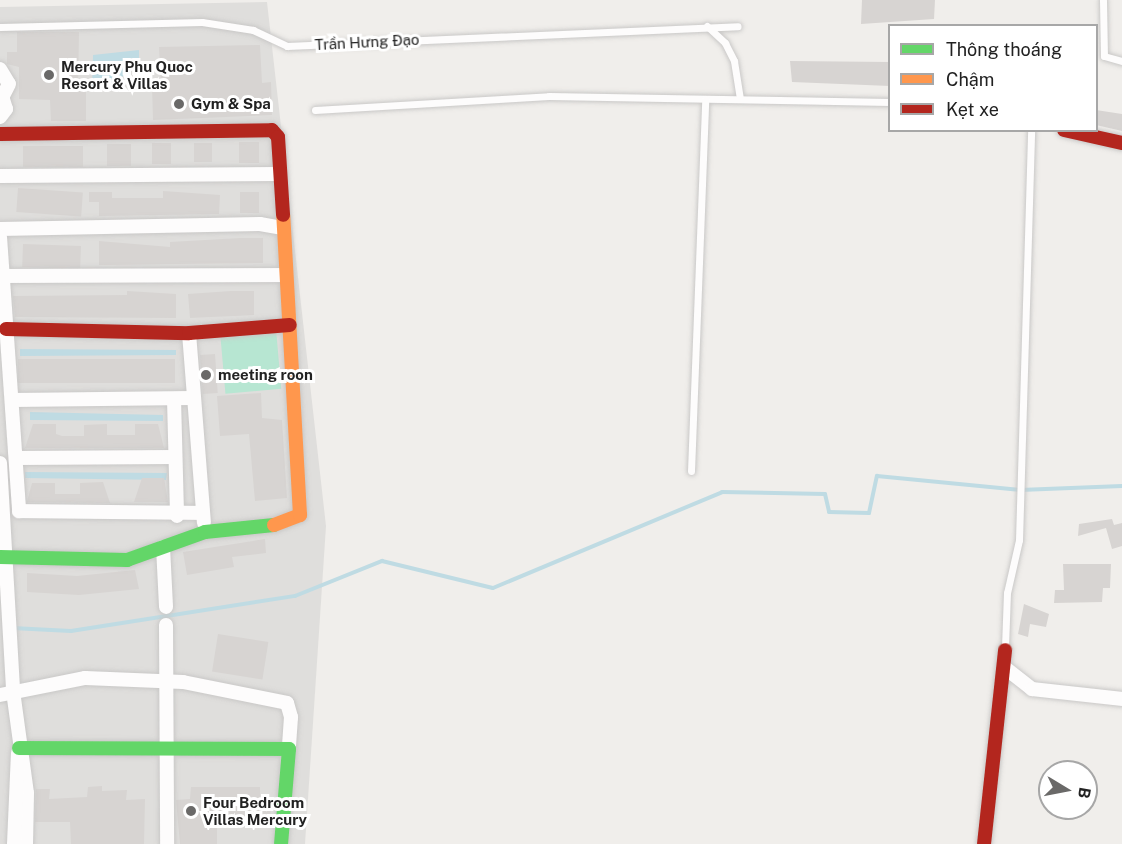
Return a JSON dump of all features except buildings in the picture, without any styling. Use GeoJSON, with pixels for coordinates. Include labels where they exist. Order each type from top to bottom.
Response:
{"type":"FeatureCollection","features":[{"type":"Feature","properties":{"kind":"street"},"geometry":{"type":"LineString","coordinates":[[0,69],[9,84],[2,100],[6,109],[0,117]]}},
{"type":"Feature","properties":{"kind":"street"},"geometry":{"type":"LineString","coordinates":[[0,134],[260,127],[278,137],[278,174],[290,325],[300,515],[284,524],[206,532],[127,560],[89,563],[3,557]]}},
{"type":"Feature","properties":{"kind":"street"},"geometry":{"type":"LineString","coordinates":[[1073,132],[1122,143]]}},
{"type":"Feature","properties":{"kind":"street"},"geometry":{"type":"LineString","coordinates":[[0,176],[278,174]]}},
{"type":"Feature","properties":{"kind":"street"},"geometry":{"type":"LineString","coordinates":[[0,229],[260,224],[282,228]]}},
{"type":"Feature","properties":{"kind":"street"},"geometry":{"type":"LineString","coordinates":[[0,237],[22,513],[177,516],[202,513]]}},
{"type":"Feature","properties":{"kind":"street"},"geometry":{"type":"LineString","coordinates":[[3,276],[286,275]]}},
{"type":"Feature","properties":{"kind":"street"},"geometry":{"type":"LineString","coordinates":[[6,329],[189,333],[290,325]]}},
{"type":"Feature","properties":{"kind":"street"},"geometry":{"type":"LineString","coordinates":[[189,333],[192,398],[202,513],[206,532]]}},
{"type":"Feature","properties":{"kind":"street"},"geometry":{"type":"LineString","coordinates":[[12,400],[192,398]]}},
{"type":"Feature","properties":{"kind":"street"},"geometry":{"type":"LineString","coordinates":[[174,399],[177,516]]}},
{"type":"Feature","properties":{"kind":"street"},"geometry":{"type":"LineString","coordinates":[[16,458],[175,457]]}},
{"type":"Feature","properties":{"kind":"street"},"geometry":{"type":"LineString","coordinates":[[0,463],[3,557],[9,598],[12,657],[7,693],[27,793],[26,844]]}},
{"type":"Feature","properties":{"kind":"street"},"geometry":{"type":"LineString","coordinates":[[163,548],[166,607]]}},
{"type":"Feature","properties":{"kind":"street"},"geometry":{"type":"LineString","coordinates":[[166,625],[166,844]]}},
{"type":"Feature","properties":{"kind":"street"},"geometry":{"type":"LineString","coordinates":[[984,844],[1005,650]]}},
{"type":"Feature","properties":{"kind":"street"},"geometry":{"type":"LineString","coordinates":[[1004,666],[1032,689],[1122,699]]}},
{"type":"Feature","properties":{"kind":"street"},"geometry":{"type":"LineString","coordinates":[[7,693],[85,678],[166,680],[286,704],[291,717],[281,844]]}},
{"type":"Feature","properties":{"kind":"street"},"geometry":{"type":"LineString","coordinates":[[19,748],[289,749]]}},
{"type":"Feature","properties":{"kind":"street"},"geometry":{"type":"LineString","coordinates":[[14,844],[19,748]]}},
{"type":"Feature","properties":{"kind":"lane"},"geometry":{"type":"LineString","coordinates":[[1103,0],[1104,56],[1122,61]]}},
{"type":"Feature","properties":{"kind":"lane","name":"Trần Hưng Đạo"},"geometry":{"type":"LineString","coordinates":[[0,27],[202,22],[253,30],[287,46],[738,26]]}},
{"type":"Feature","properties":{"kind":"lane"},"geometry":{"type":"LineString","coordinates":[[707,26],[725,43],[734,61],[740,99]]}},
{"type":"Feature","properties":{"kind":"lane"},"geometry":{"type":"LineString","coordinates":[[315,110],[549,96],[888,102]]}},
{"type":"Feature","properties":{"kind":"lane"},"geometry":{"type":"LineString","coordinates":[[691,471],[705,99]]}},
{"type":"Feature","properties":{"kind":"lane"},"geometry":{"type":"LineString","coordinates":[[1005,650],[1019,508],[1032,132]]}},
{"type":"Feature","properties":{"kind":"shaded area"},"geometry":{"type":"Polygon","coordinates":[[[267,2],[326,526],[305,844],[0,844],[0,7],[267,2]]]}},
{"type":"Feature","properties":{"kind":"green space"},"geometry":{"type":"Polygon","coordinates":[[[276,329],[281,389],[225,394],[220,334],[276,329]]]}},
{"type":"Feature","properties":{"kind":"water"},"geometry":{"type":"Polygon","coordinates":[[[139,50],[139,65],[107,87],[92,89],[93,55],[139,50]]]}},
{"type":"Feature","properties":{"kind":"water"},"geometry":{"type":"Polygon","coordinates":[[[20,349],[176,350],[176,355],[20,356],[20,349]]]}},
{"type":"Feature","properties":{"kind":"water"},"geometry":{"type":"Polygon","coordinates":[[[30,412],[163,415],[163,421],[30,420],[30,412]]]}},
{"type":"Feature","properties":{"kind":"water"},"geometry":{"type":"Polygon","coordinates":[[[25,472],[167,473],[166,480],[25,478],[25,472]]]}},
{"type":"Feature","properties":{"kind":"waterway"},"geometry":{"type":"LineString","coordinates":[[12,628],[71,631],[295,596],[382,561],[493,588],[722,492],[825,494],[829,512],[869,513],[877,476],[1020,490],[1122,486]]}},
{"type":"Feature","properties":{"kind":"traffic: fast"},"geometry":{"type":"LineString","coordinates":[[0,557],[127,560],[205,532],[274,525]]}},
{"type":"Feature","properties":{"kind":"traffic: fast"},"geometry":{"type":"LineString","coordinates":[[19,748],[289,749],[281,844]]}},
{"type":"Feature","properties":{"kind":"traffic: slow"},"geometry":{"type":"LineString","coordinates":[[274,525],[300,515],[283,215]]}},
{"type":"Feature","properties":{"kind":"traffic: jam"},"geometry":{"type":"LineString","coordinates":[[0,134],[272,130],[278,137],[283,215]]}},
{"type":"Feature","properties":{"kind":"traffic: jam"},"geometry":{"type":"LineString","coordinates":[[1073,132],[1122,143]]}},
{"type":"Feature","properties":{"kind":"traffic: jam"},"geometry":{"type":"LineString","coordinates":[[6,329],[189,333],[290,325]]}},
{"type":"Feature","properties":{"kind":"traffic: jam"},"geometry":{"type":"LineString","coordinates":[[984,844],[1005,650]]}},
{"type":"Feature","properties":{"kind":"place","name":"Mercury Phu Quoc Resort & Villas"},"geometry":{"type":"Point","coordinates":[49,75]}},
{"type":"Feature","properties":{"kind":"place","name":"Gym & Spa"},"geometry":{"type":"Point","coordinates":[179,104]}},
{"type":"Feature","properties":{"kind":"place","name":"meeting roon"},"geometry":{"type":"Point","coordinates":[206,375]}},
{"type":"Feature","properties":{"kind":"place","name":"Four Bedroom Villas Mercury"},"geometry":{"type":"Point","coordinates":[191,811]}}]}
